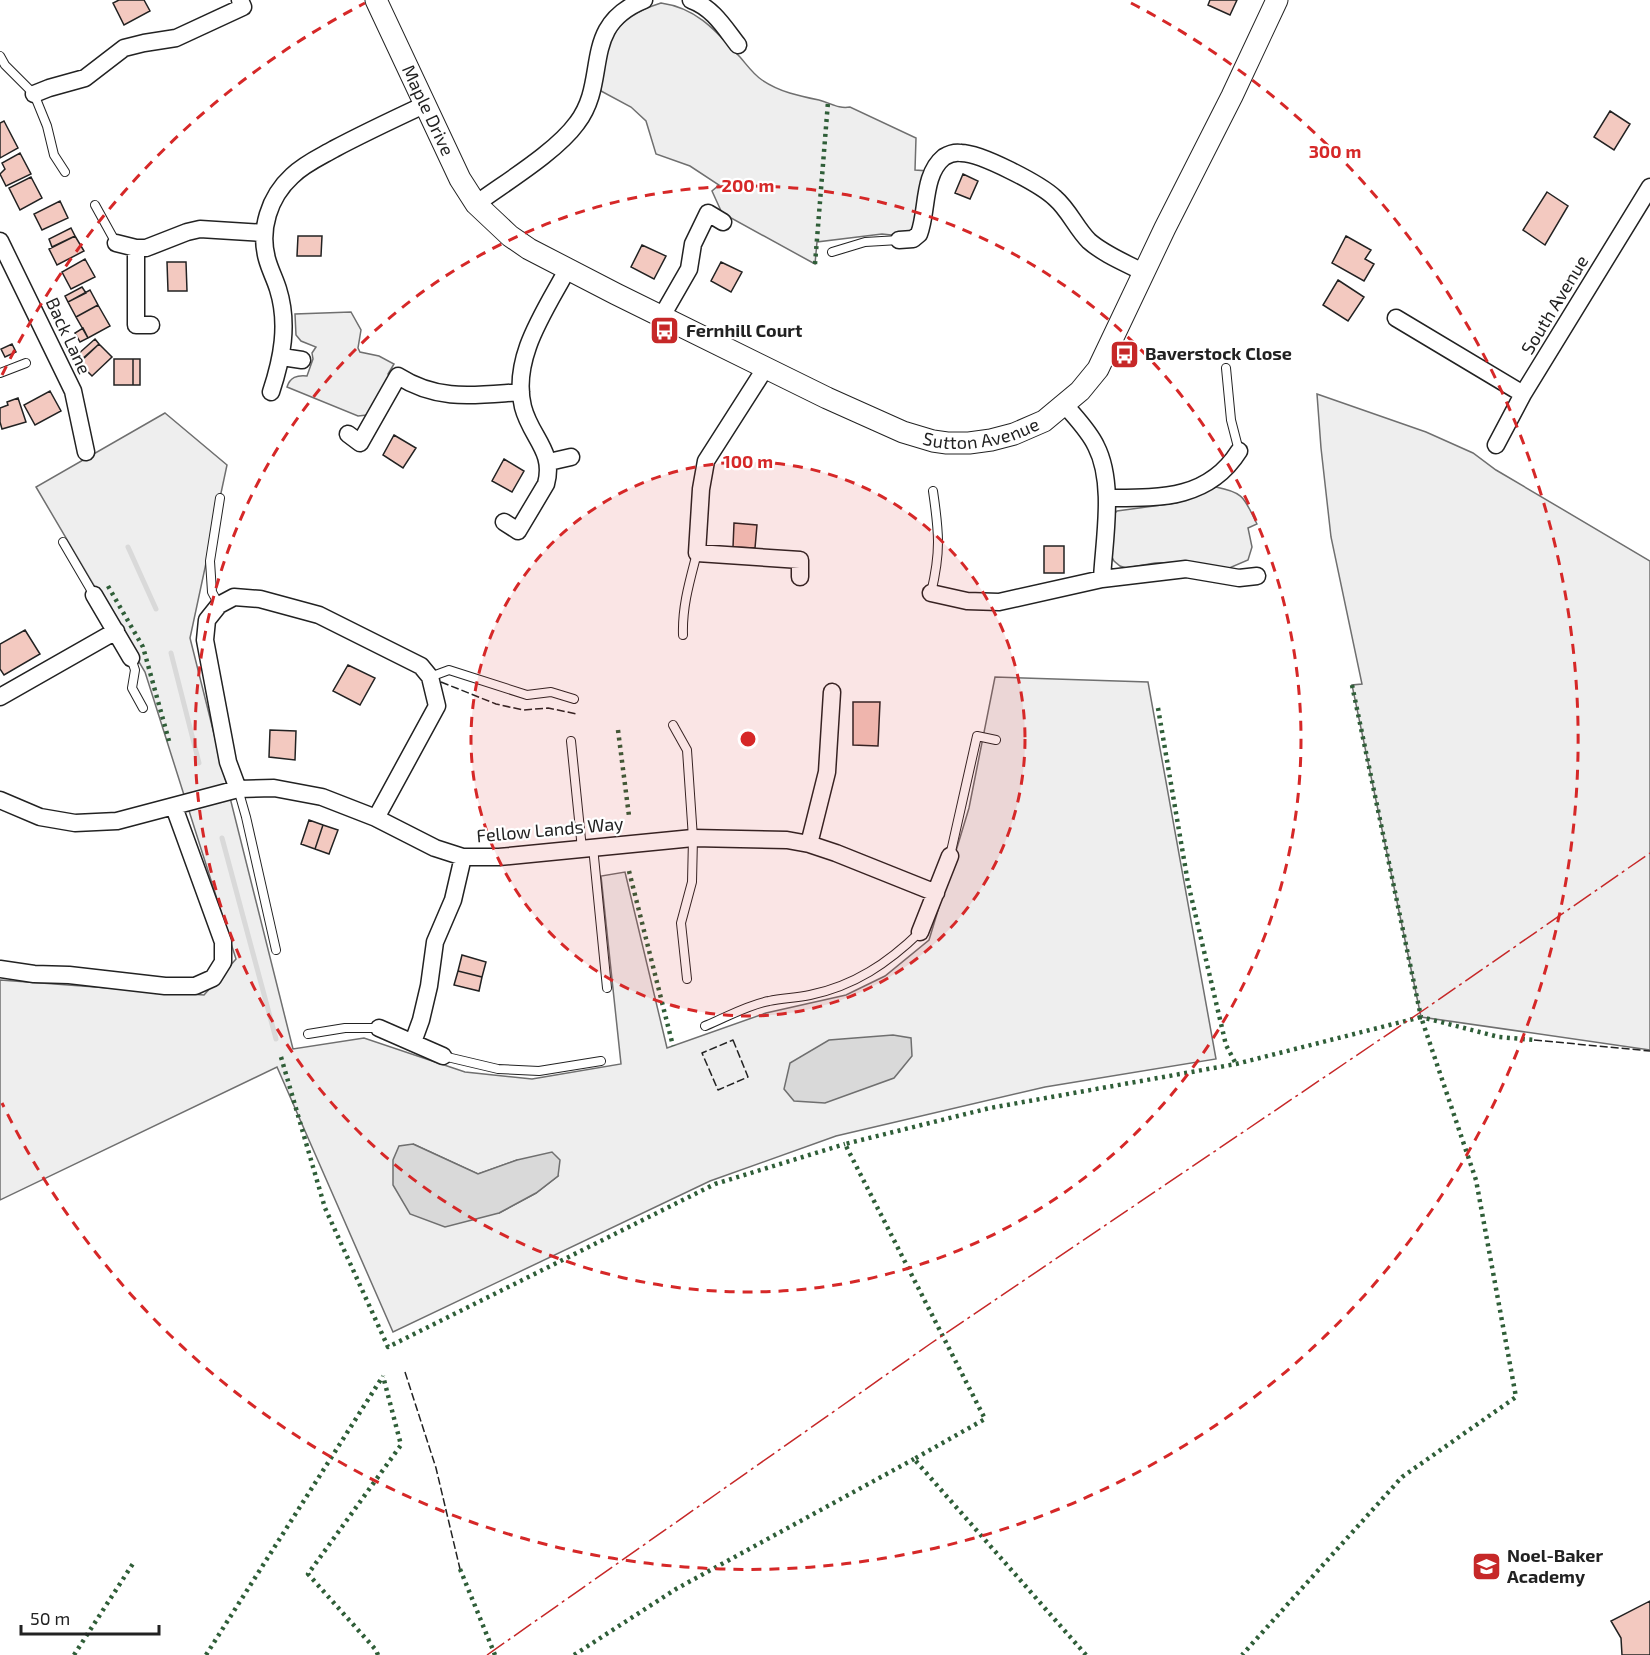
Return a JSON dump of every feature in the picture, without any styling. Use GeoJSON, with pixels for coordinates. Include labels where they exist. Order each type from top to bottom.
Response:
{"type":"FeatureCollection","features":[{"type":"Feature","properties":{"kind":"street"},"geometry":{"type":"LineString","coordinates":[[34,94],[85,78],[124,48],[176,38],[217,21],[243,7],[240,0]]}},
{"type":"Feature","properties":{"kind":"street","name":"Maple Drive"},"geometry":{"type":"LineString","coordinates":[[376,0],[460,179],[481,209]]}},
{"type":"Feature","properties":{"kind":"street"},"geometry":{"type":"LineString","coordinates":[[481,209],[572,130],[588,105],[600,44],[605,33],[619,15],[644,0]]}},
{"type":"Feature","properties":{"kind":"street"},"geometry":{"type":"LineString","coordinates":[[691,0],[701,3],[710,11],[738,45]]}},
{"type":"Feature","properties":{"kind":"street","name":"Sutton Avenue"},"geometry":{"type":"LineString","coordinates":[[481,209],[510,236],[567,270],[885,424],[933,441],[969,443],[1002,438],[1037,424],[1065,405],[1098,369],[1277,0]]}},
{"type":"Feature","properties":{"kind":"street"},"geometry":{"type":"LineString","coordinates":[[271,392],[282,357],[284,332],[281,299],[264,243],[267,217],[276,196],[282,186],[297,171],[357,137],[424,105]]}},
{"type":"Feature","properties":{"kind":"street"},"geometry":{"type":"LineString","coordinates":[[899,240],[913,239],[920,234],[930,180],[936,166],[944,157],[962,152],[976,156],[1047,191],[1060,202],[1089,240],[1099,249],[1144,273]]}},
{"type":"Feature","properties":{"kind":"street","name":"South Avenue"},"geometry":{"type":"LineString","coordinates":[[1496,445],[1523,394],[1650,188]]}},
{"type":"Feature","properties":{"kind":"street"},"geometry":{"type":"LineString","coordinates":[[662,316],[689,269],[693,244],[708,213],[723,222]]}},
{"type":"Feature","properties":{"kind":"street"},"geometry":{"type":"LineString","coordinates":[[116,243],[146,248],[200,229],[264,233]]}},
{"type":"Feature","properties":{"kind":"street","name":"Back Lane"},"geometry":{"type":"LineString","coordinates":[[0,241],[73,391],[86,452]]}},
{"type":"Feature","properties":{"kind":"street"},"geometry":{"type":"LineString","coordinates":[[136,248],[136,325],[152,325]]}},
{"type":"Feature","properties":{"kind":"street"},"geometry":{"type":"LineString","coordinates":[[504,522],[518,531],[546,484],[549,462],[529,425],[522,404],[522,366],[529,344],[567,270]]}},
{"type":"Feature","properties":{"kind":"street"},"geometry":{"type":"LineString","coordinates":[[1396,318],[1523,394]]}},
{"type":"Feature","properties":{"kind":"street"},"geometry":{"type":"LineString","coordinates":[[282,357],[302,360]]}},
{"type":"Feature","properties":{"kind":"street"},"geometry":{"type":"LineString","coordinates":[[766,367],[706,461],[700,489],[697,553],[800,560],[800,577]]}},
{"type":"Feature","properties":{"kind":"street"},"geometry":{"type":"LineString","coordinates":[[348,434],[360,443],[399,376],[411,385],[444,395],[471,396],[521,392]]}},
{"type":"Feature","properties":{"kind":"street"},"geometry":{"type":"LineString","coordinates":[[1065,405],[1096,446],[1104,472],[1107,498],[1102,579]]}},
{"type":"Feature","properties":{"kind":"street"},"geometry":{"type":"LineString","coordinates":[[1107,498],[1155,498],[1197,488],[1221,474],[1239,450]]}},
{"type":"Feature","properties":{"kind":"street"},"geometry":{"type":"LineString","coordinates":[[549,462],[571,457]]}},
{"type":"Feature","properties":{"kind":"street"},"geometry":{"type":"LineString","coordinates":[[931,593],[967,601],[999,602],[1102,579],[1186,569],[1230,577],[1257,576]]}},
{"type":"Feature","properties":{"kind":"street"},"geometry":{"type":"LineString","coordinates":[[94,595],[131,658]]}},
{"type":"Feature","properties":{"kind":"street"},"geometry":{"type":"LineString","coordinates":[[238,789],[228,762],[205,640],[207,620],[219,605],[234,597],[260,599],[319,615],[421,666],[430,677],[437,706],[376,818]]}},
{"type":"Feature","properties":{"kind":"street"},"geometry":{"type":"LineString","coordinates":[[0,697],[116,631]]}},
{"type":"Feature","properties":{"kind":"street"},"geometry":{"type":"LineString","coordinates":[[809,844],[828,772],[832,692]]}},
{"type":"Feature","properties":{"kind":"street","name":"Fellow Lands Way"},"geometry":{"type":"LineString","coordinates":[[0,801],[40,817],[75,823],[117,821],[238,789],[274,788],[322,797],[376,818],[435,848],[463,856],[499,857],[693,838],[787,840],[809,844],[936,893]]}},
{"type":"Feature","properties":{"kind":"street"},"geometry":{"type":"LineString","coordinates":[[0,969],[165,986],[195,986],[213,978],[223,962],[223,942],[174,807]]}},
{"type":"Feature","properties":{"kind":"street"},"geometry":{"type":"LineString","coordinates":[[413,1042],[429,986],[435,942],[453,900],[463,856]]}},
{"type":"Feature","properties":{"kind":"street"},"geometry":{"type":"LineString","coordinates":[[920,932],[950,856]]}},
{"type":"Feature","properties":{"kind":"street"},"geometry":{"type":"LineString","coordinates":[[379,1028],[443,1056]]}},
{"type":"Feature","properties":{"kind":"lane"},"geometry":{"type":"LineString","coordinates":[[0,56],[10,70],[34,94],[47,126],[54,155],[65,171]]}},
{"type":"Feature","properties":{"kind":"lane"},"geometry":{"type":"LineString","coordinates":[[95,205],[116,243]]}},
{"type":"Feature","properties":{"kind":"lane"},"geometry":{"type":"LineString","coordinates":[[832,252],[865,242],[899,240]]}},
{"type":"Feature","properties":{"kind":"lane"},"geometry":{"type":"LineString","coordinates":[[0,373],[26,363]]}},
{"type":"Feature","properties":{"kind":"lane"},"geometry":{"type":"LineString","coordinates":[[1226,368],[1231,420],[1239,450]]}},
{"type":"Feature","properties":{"kind":"lane"},"geometry":{"type":"LineString","coordinates":[[931,593],[938,562],[939,540],[933,491]]}},
{"type":"Feature","properties":{"kind":"lane"},"geometry":{"type":"LineString","coordinates":[[219,605],[212,592],[210,561],[220,498]]}},
{"type":"Feature","properties":{"kind":"lane"},"geometry":{"type":"LineString","coordinates":[[63,542],[94,595]]}},
{"type":"Feature","properties":{"kind":"lane"},"geometry":{"type":"LineString","coordinates":[[683,635],[682,618],[697,553]]}},
{"type":"Feature","properties":{"kind":"lane"},"geometry":{"type":"LineString","coordinates":[[131,658],[135,670],[132,688],[143,708]]}},
{"type":"Feature","properties":{"kind":"lane"},"geometry":{"type":"LineString","coordinates":[[430,677],[449,670],[527,695],[551,693],[574,699]]}},
{"type":"Feature","properties":{"kind":"lane"},"geometry":{"type":"LineString","coordinates":[[673,725],[687,750],[693,838],[692,882],[681,923],[687,979]]}},
{"type":"Feature","properties":{"kind":"lane"},"geometry":{"type":"LineString","coordinates":[[950,856],[977,736],[996,740]]}},
{"type":"Feature","properties":{"kind":"lane"},"geometry":{"type":"LineString","coordinates":[[571,741],[607,988]]}},
{"type":"Feature","properties":{"kind":"lane"},"geometry":{"type":"LineString","coordinates":[[238,789],[276,950]]}},
{"type":"Feature","properties":{"kind":"lane"},"geometry":{"type":"LineString","coordinates":[[705,1026],[767,1001],[810,995],[847,985],[880,967],[900,952],[920,932]]}},
{"type":"Feature","properties":{"kind":"lane"},"geometry":{"type":"LineString","coordinates":[[308,1034],[345,1028],[379,1028]]}},
{"type":"Feature","properties":{"kind":"lane"},"geometry":{"type":"LineString","coordinates":[[443,1056],[498,1069],[538,1071],[601,1060]]}},
{"type":"Feature","properties":{"kind":"shaded area"},"geometry":{"type":"Polygon","coordinates":[[[661,3],[685,10],[705,22],[723,38],[756,75],[769,84],[797,95],[850,107],[916,138],[915,170],[929,171],[916,232],[901,236],[882,234],[817,242],[815,264],[722,213],[712,191],[719,185],[690,166],[656,154],[646,121],[631,107],[601,91],[604,59],[614,34],[632,16],[661,3]]]}},
{"type":"Feature","properties":{"kind":"shaded area"},"geometry":{"type":"Polygon","coordinates":[[[351,312],[361,330],[358,348],[360,352],[379,356],[394,364],[388,374],[391,379],[367,415],[358,416],[287,387],[294,377],[307,376],[313,359],[312,353],[316,347],[301,341],[296,335],[295,314],[351,312]]]}},
{"type":"Feature","properties":{"kind":"shaded area"},"geometry":{"type":"Polygon","coordinates":[[[1317,394],[1426,432],[1473,453],[1496,470],[1650,561],[1650,1050],[1421,1017],[1352,685],[1362,684],[1331,537],[1317,394]]]}},
{"type":"Feature","properties":{"kind":"shaded area"},"geometry":{"type":"Polygon","coordinates":[[[165,413],[227,465],[190,638],[293,1049],[364,1038],[465,1072],[532,1079],[621,1064],[601,876],[625,872],[667,1048],[766,1013],[846,995],[885,976],[929,940],[969,808],[995,677],[1148,682],[1216,1059],[1045,1087],[836,1136],[710,1181],[393,1332],[277,1067],[0,1200],[0,980],[204,995],[236,959],[145,672],[36,487],[165,413]],[[413,1144],[499,1213],[536,1193],[558,1176],[517,1160],[478,1174],[413,1144]]]}},
{"type":"Feature","properties":{"kind":"shaded area"},"geometry":{"type":"Polygon","coordinates":[[[1216,487],[1243,498],[1257,524],[1248,528],[1252,547],[1248,560],[1227,569],[1192,562],[1155,563],[1126,568],[1114,561],[1111,555],[1114,514],[1117,511],[1176,503],[1216,487]]]}},
{"type":"Feature","properties":{"kind":"shaded area"},"geometry":{"type":"Polygon","coordinates":[[[893,1035],[911,1038],[912,1056],[894,1078],[825,1103],[794,1101],[784,1089],[790,1063],[829,1040],[893,1035]]]}},
{"type":"Feature","properties":{"kind":"shaded area"},"geometry":{"type":"Polygon","coordinates":[[[413,1144],[478,1174],[517,1160],[552,1152],[560,1160],[558,1176],[536,1193],[499,1213],[445,1227],[410,1214],[393,1185],[393,1160],[399,1146],[413,1144]]]}},
{"type":"Feature","properties":{"kind":"building"},"geometry":{"type":"Polygon","coordinates":[[[119,0],[144,0],[150,11],[124,25],[113,3],[119,0]]]}},
{"type":"Feature","properties":{"kind":"building"},"geometry":{"type":"Polygon","coordinates":[[[1210,0],[1237,0],[1230,15],[1208,5],[1210,0]]]}},
{"type":"Feature","properties":{"kind":"building"},"geometry":{"type":"Polygon","coordinates":[[[1610,111],[1630,124],[1614,150],[1594,137],[1610,111]]]}},
{"type":"Feature","properties":{"kind":"building"},"geometry":{"type":"Polygon","coordinates":[[[4,121],[18,148],[0,158],[0,123],[4,121]]]}},
{"type":"Feature","properties":{"kind":"building"},"geometry":{"type":"Polygon","coordinates":[[[20,153],[31,174],[6,186],[0,174],[5,169],[2,163],[20,153]]]}},
{"type":"Feature","properties":{"kind":"building"},"geometry":{"type":"Polygon","coordinates":[[[963,174],[978,181],[970,199],[955,193],[963,174]]]}},
{"type":"Feature","properties":{"kind":"building"},"geometry":{"type":"Polygon","coordinates":[[[31,177],[42,198],[20,210],[9,188],[31,177]]]}},
{"type":"Feature","properties":{"kind":"building"},"geometry":{"type":"Polygon","coordinates":[[[1547,192],[1568,206],[1545,245],[1523,230],[1547,192]]]}},
{"type":"Feature","properties":{"kind":"building"},"geometry":{"type":"Polygon","coordinates":[[[60,201],[68,218],[42,230],[34,214],[60,201]]]}},
{"type":"Feature","properties":{"kind":"building"},"geometry":{"type":"Polygon","coordinates":[[[71,228],[75,236],[52,247],[49,239],[71,228]]]}},
{"type":"Feature","properties":{"kind":"building"},"geometry":{"type":"Polygon","coordinates":[[[75,236],[84,251],[57,265],[49,249],[75,236]]]}},
{"type":"Feature","properties":{"kind":"building"},"geometry":{"type":"Polygon","coordinates":[[[298,236],[322,236],[321,256],[297,256],[298,236]]]}},
{"type":"Feature","properties":{"kind":"building"},"geometry":{"type":"Polygon","coordinates":[[[1346,236],[1371,250],[1365,259],[1374,264],[1364,281],[1332,263],[1346,236]]]}},
{"type":"Feature","properties":{"kind":"building"},"geometry":{"type":"Polygon","coordinates":[[[642,245],[666,256],[654,279],[631,267],[642,245]]]}},
{"type":"Feature","properties":{"kind":"building"},"geometry":{"type":"Polygon","coordinates":[[[85,259],[95,277],[71,289],[62,272],[85,259]]]}},
{"type":"Feature","properties":{"kind":"building"},"geometry":{"type":"Polygon","coordinates":[[[167,262],[186,262],[187,291],[168,291],[167,262]]]}},
{"type":"Feature","properties":{"kind":"building"},"geometry":{"type":"Polygon","coordinates":[[[721,262],[742,272],[731,292],[711,281],[721,262]]]}},
{"type":"Feature","properties":{"kind":"building"},"geometry":{"type":"Polygon","coordinates":[[[1338,280],[1364,297],[1348,321],[1323,305],[1338,280]]]}},
{"type":"Feature","properties":{"kind":"building"},"geometry":{"type":"Polygon","coordinates":[[[82,287],[86,293],[68,302],[65,296],[82,287]]]}},
{"type":"Feature","properties":{"kind":"building"},"geometry":{"type":"Polygon","coordinates":[[[90,290],[98,305],[76,317],[68,302],[90,290]]]}},
{"type":"Feature","properties":{"kind":"building"},"geometry":{"type":"Polygon","coordinates":[[[98,305],[110,326],[88,338],[76,317],[98,305]]]}},
{"type":"Feature","properties":{"kind":"building"},"geometry":{"type":"Polygon","coordinates":[[[83,328],[88,338],[80,342],[75,333],[83,328]]]}},
{"type":"Feature","properties":{"kind":"building"},"geometry":{"type":"Polygon","coordinates":[[[95,339],[99,344],[81,360],[77,355],[95,339]]]}},
{"type":"Feature","properties":{"kind":"building"},"geometry":{"type":"Polygon","coordinates":[[[12,344],[16,352],[5,357],[1,349],[12,344]]]}},
{"type":"Feature","properties":{"kind":"building"},"geometry":{"type":"Polygon","coordinates":[[[99,344],[112,357],[92,376],[79,363],[99,344]]]}},
{"type":"Feature","properties":{"kind":"building"},"geometry":{"type":"Polygon","coordinates":[[[114,359],[133,359],[133,385],[114,385],[114,359]]]}},
{"type":"Feature","properties":{"kind":"building"},"geometry":{"type":"Polygon","coordinates":[[[133,359],[140,359],[140,385],[133,385],[133,359]]]}},
{"type":"Feature","properties":{"kind":"building"},"geometry":{"type":"Polygon","coordinates":[[[50,391],[61,411],[35,425],[24,405],[50,391]]]}},
{"type":"Feature","properties":{"kind":"building"},"geometry":{"type":"Polygon","coordinates":[[[18,398],[26,422],[2,429],[0,408],[8,405],[7,402],[18,398]]]}},
{"type":"Feature","properties":{"kind":"building"},"geometry":{"type":"Polygon","coordinates":[[[394,435],[416,448],[403,468],[383,455],[394,435]]]}},
{"type":"Feature","properties":{"kind":"building"},"geometry":{"type":"Polygon","coordinates":[[[504,459],[524,471],[512,492],[492,481],[504,459]]]}},
{"type":"Feature","properties":{"kind":"building"},"geometry":{"type":"Polygon","coordinates":[[[734,523],[757,525],[755,548],[733,547],[734,523]]]}},
{"type":"Feature","properties":{"kind":"building"},"geometry":{"type":"Polygon","coordinates":[[[1044,546],[1064,546],[1064,573],[1044,573],[1044,546]]]}},
{"type":"Feature","properties":{"kind":"building"},"geometry":{"type":"Polygon","coordinates":[[[25,630],[40,654],[4,675],[0,669],[0,644],[25,630]]]}},
{"type":"Feature","properties":{"kind":"building"},"geometry":{"type":"Polygon","coordinates":[[[348,665],[375,678],[360,705],[333,691],[348,665]]]}},
{"type":"Feature","properties":{"kind":"building"},"geometry":{"type":"Polygon","coordinates":[[[853,702],[880,702],[878,746],[853,745],[853,702]]]}},
{"type":"Feature","properties":{"kind":"building"},"geometry":{"type":"Polygon","coordinates":[[[270,730],[296,731],[295,760],[269,757],[270,730]]]}},
{"type":"Feature","properties":{"kind":"building"},"geometry":{"type":"Polygon","coordinates":[[[309,820],[323,825],[315,849],[301,844],[309,820]]]}},
{"type":"Feature","properties":{"kind":"building"},"geometry":{"type":"Polygon","coordinates":[[[323,825],[338,830],[329,854],[315,849],[323,825]]]}},
{"type":"Feature","properties":{"kind":"building"},"geometry":{"type":"Polygon","coordinates":[[[462,955],[486,962],[482,977],[458,971],[462,955]]]}},
{"type":"Feature","properties":{"kind":"building"},"geometry":{"type":"Polygon","coordinates":[[[458,971],[482,977],[479,991],[454,985],[458,971]]]}},
{"type":"Feature","properties":{"kind":"building"},"geometry":{"type":"Polygon","coordinates":[[[1650,1601],[1650,1655],[1622,1655],[1621,1638],[1611,1621],[1650,1601]]]}},
{"type":"Feature","properties":{"kind":"waterway"},"geometry":{"type":"LineString","coordinates":[[128,547],[156,609]]}},
{"type":"Feature","properties":{"kind":"waterway"},"geometry":{"type":"LineString","coordinates":[[171,653],[199,763]]}},
{"type":"Feature","properties":{"kind":"waterway"},"geometry":{"type":"LineString","coordinates":[[222,838],[276,1039]]}},
{"type":"Feature","properties":{"kind":"hedge"},"geometry":{"type":"LineString","coordinates":[[815,264],[828,102]]}},
{"type":"Feature","properties":{"kind":"hedge"},"geometry":{"type":"LineString","coordinates":[[108,586],[143,647],[169,741]]}},
{"type":"Feature","properties":{"kind":"hedge"},"geometry":{"type":"LineString","coordinates":[[1352,685],[1421,1017],[1499,1037],[1534,1040]]}},
{"type":"Feature","properties":{"kind":"hedge"},"geometry":{"type":"LineString","coordinates":[[1158,708],[1188,883],[1226,1045],[1236,1064]]}},
{"type":"Feature","properties":{"kind":"hedge"},"geometry":{"type":"LineString","coordinates":[[618,730],[629,816]]}},
{"type":"Feature","properties":{"kind":"hedge"},"geometry":{"type":"LineString","coordinates":[[629,871],[673,1046]]}},
{"type":"Feature","properties":{"kind":"hedge"},"geometry":{"type":"LineString","coordinates":[[1086,1655],[914,1459],[985,1419],[845,1144],[990,1108],[1236,1064],[1421,1017],[1476,1180],[1516,1397],[1402,1477],[1242,1655]]}},
{"type":"Feature","properties":{"kind":"hedge"},"geometry":{"type":"LineString","coordinates":[[281,1057],[325,1208],[388,1347],[715,1184],[845,1144]]}},
{"type":"Feature","properties":{"kind":"hedge"},"geometry":{"type":"LineString","coordinates":[[206,1655],[383,1376]]}},
{"type":"Feature","properties":{"kind":"hedge"},"geometry":{"type":"LineString","coordinates":[[378,1655],[308,1574],[401,1445],[383,1376]]}},
{"type":"Feature","properties":{"kind":"hedge"},"geometry":{"type":"LineString","coordinates":[[574,1655],[676,1589],[914,1459]]}},
{"type":"Feature","properties":{"kind":"hedge"},"geometry":{"type":"LineString","coordinates":[[74,1655],[134,1562]]}},
{"type":"Feature","properties":{"kind":"hedge"},"geometry":{"type":"LineString","coordinates":[[460,1569],[495,1655]]}},
{"type":"Feature","properties":{"kind":"fence"},"geometry":{"type":"LineString","coordinates":[[441,682],[496,704],[523,710],[548,708],[577,714]]}},
{"type":"Feature","properties":{"kind":"fence"},"geometry":{"type":"LineString","coordinates":[[733,1040],[748,1077],[718,1090],[702,1053],[733,1040]]}},
{"type":"Feature","properties":{"kind":"fence"},"geometry":{"type":"LineString","coordinates":[[1534,1040],[1650,1051]]}},
{"type":"Feature","properties":{"kind":"fence"},"geometry":{"type":"LineString","coordinates":[[405,1372],[436,1468],[460,1569]]}},
{"type":"Feature","properties":{"kind":"power"},"geometry":{"type":"LineString","coordinates":[[487,1655],[930,1344],[1428,1007],[1650,853]]}},
{"type":"Feature","properties":{"kind":"place","name":"Fernhill Court"},"geometry":{"type":"Point","coordinates":[665,331]}},
{"type":"Feature","properties":{"kind":"place","name":"Baverstock Close"},"geometry":{"type":"Point","coordinates":[1124,354]}},
{"type":"Feature","properties":{"kind":"place","name":"Noel-Baker Academy"},"geometry":{"type":"Point","coordinates":[1486,1566]}}]}
